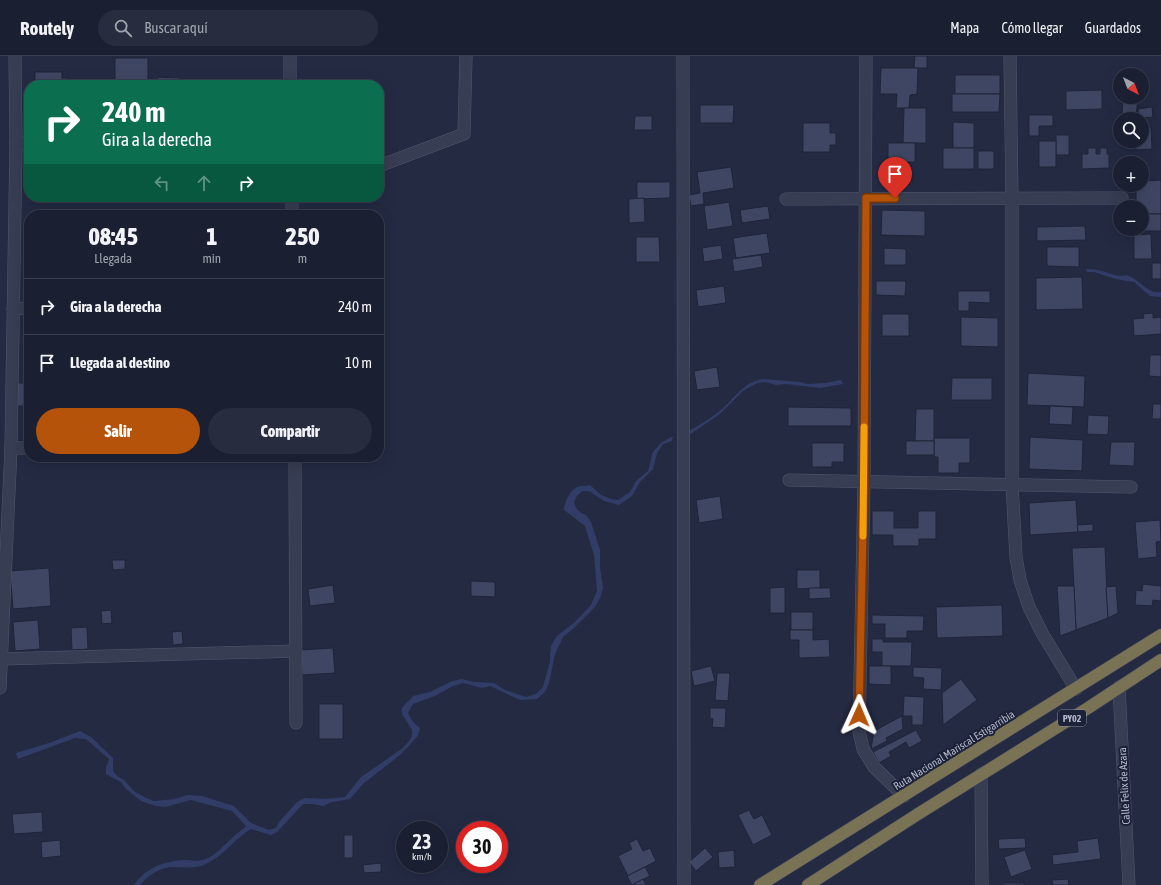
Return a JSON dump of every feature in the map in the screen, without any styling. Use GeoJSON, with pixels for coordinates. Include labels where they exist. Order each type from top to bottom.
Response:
{"type":"FeatureCollection","features":[{"type":"Feature","properties":{"kind":"highway","name":"Ruta Nacional Mariscal Estigarribia"},"geometry":{"type":"LineString","coordinates":[[760,885],[1161,635]]}},
{"type":"Feature","properties":{"kind":"highway","name":"PY02"},"geometry":{"type":"LineString","coordinates":[[810,884],[1161,660]]}},
{"type":"Feature","properties":{"kind":"street"},"geometry":{"type":"LineString","coordinates":[[0,688],[11,448],[16,143],[15,56]]}},
{"type":"Feature","properties":{"kind":"street"},"geometry":{"type":"LineString","coordinates":[[290,56],[290,80]]}},
{"type":"Feature","properties":{"kind":"street"},"geometry":{"type":"LineString","coordinates":[[384,164],[464,134],[466,56]]}},
{"type":"Feature","properties":{"kind":"street"},"geometry":{"type":"LineString","coordinates":[[683,56],[684,885]]}},
{"type":"Feature","properties":{"kind":"street"},"geometry":{"type":"LineString","coordinates":[[866,56],[864,482],[859,730],[863,749],[874,767],[904,796]]}},
{"type":"Feature","properties":{"kind":"street"},"geometry":{"type":"LineString","coordinates":[[1010,56],[1012,199],[1012,484],[1016,557],[1020,580],[1029,607],[1042,633],[1076,689]]}},
{"type":"Feature","properties":{"kind":"street"},"geometry":{"type":"LineString","coordinates":[[16,143],[24,143]]}},
{"type":"Feature","properties":{"kind":"street"},"geometry":{"type":"LineString","coordinates":[[786,199],[1122,198]]}},
{"type":"Feature","properties":{"kind":"street"},"geometry":{"type":"LineString","coordinates":[[14,309],[24,308]]}},
{"type":"Feature","properties":{"kind":"street"},"geometry":{"type":"LineString","coordinates":[[11,448],[24,448]]}},
{"type":"Feature","properties":{"kind":"street"},"geometry":{"type":"LineString","coordinates":[[295,462],[296,723]]}},
{"type":"Feature","properties":{"kind":"street"},"geometry":{"type":"LineString","coordinates":[[789,480],[1131,487]]}},
{"type":"Feature","properties":{"kind":"street"},"geometry":{"type":"LineString","coordinates":[[1,659],[296,651]]}},
{"type":"Feature","properties":{"kind":"street","name":"Calle Felix de Azara"},"geometry":{"type":"LineString","coordinates":[[1119,687],[1129,885]]}},
{"type":"Feature","properties":{"kind":"street"},"geometry":{"type":"LineString","coordinates":[[981,774],[982,885]]}},
{"type":"Feature","properties":{"kind":"water"},"geometry":{"type":"Polygon","coordinates":[[[1086,269],[1099,270],[1120,276],[1129,276],[1152,291],[1161,292],[1161,297],[1150,296],[1134,282],[1116,279],[1094,272],[1087,272],[1086,269]]]}},
{"type":"Feature","properties":{"kind":"water"},"geometry":{"type":"Polygon","coordinates":[[[763,379],[807,384],[826,383],[841,380],[843,384],[820,388],[786,384],[776,385],[765,382],[757,383],[743,391],[720,414],[689,435],[689,431],[721,410],[750,383],[763,379]]]}},
{"type":"Feature","properties":{"kind":"water"},"geometry":{"type":"Polygon","coordinates":[[[673,436],[672,441],[663,444],[657,453],[653,469],[640,482],[632,496],[619,505],[604,501],[589,491],[582,491],[574,502],[576,508],[581,513],[586,515],[591,522],[600,550],[600,567],[603,588],[601,596],[595,607],[563,637],[555,654],[549,683],[545,692],[537,699],[520,700],[490,686],[482,688],[463,683],[413,704],[408,713],[413,722],[420,728],[418,736],[400,755],[363,784],[350,799],[332,802],[323,806],[303,804],[277,832],[271,835],[251,829],[218,857],[202,866],[168,867],[150,875],[140,885],[134,885],[144,874],[156,866],[169,862],[184,860],[195,861],[210,857],[246,826],[232,811],[191,800],[165,807],[156,806],[141,801],[125,788],[121,782],[106,774],[106,767],[109,759],[86,739],[75,738],[18,759],[16,753],[49,743],[80,731],[91,737],[113,758],[113,771],[117,776],[124,780],[134,791],[146,798],[154,801],[174,799],[188,795],[202,796],[234,806],[251,823],[269,830],[276,828],[279,822],[297,802],[304,798],[325,799],[345,797],[361,777],[403,748],[409,741],[412,736],[412,730],[402,714],[402,708],[413,696],[430,692],[450,682],[461,679],[474,682],[494,683],[505,690],[526,697],[536,694],[543,687],[550,661],[551,646],[557,636],[575,622],[591,605],[597,591],[594,555],[585,526],[564,510],[567,499],[571,492],[577,487],[590,485],[601,495],[618,500],[630,492],[636,481],[648,471],[653,452],[661,443],[673,436]]]}},
{"type":"Feature","properties":{"kind":"building"},"geometry":{"type":"Polygon","coordinates":[[[915,56],[927,56],[927,68],[914,68],[915,56]]]}},
{"type":"Feature","properties":{"kind":"building"},"geometry":{"type":"Polygon","coordinates":[[[115,58],[148,58],[148,80],[115,80],[115,58]]]}},
{"type":"Feature","properties":{"kind":"building"},"geometry":{"type":"Polygon","coordinates":[[[881,68],[918,68],[917,94],[910,95],[909,108],[896,108],[897,94],[880,94],[881,68]]]}},
{"type":"Feature","properties":{"kind":"building"},"geometry":{"type":"Polygon","coordinates":[[[35,72],[62,72],[62,78],[68,78],[68,80],[35,80],[35,72]]]}},
{"type":"Feature","properties":{"kind":"building"},"geometry":{"type":"Polygon","coordinates":[[[955,75],[1000,75],[1000,94],[955,94],[955,75]]]}},
{"type":"Feature","properties":{"kind":"building"},"geometry":{"type":"Polygon","coordinates":[[[158,77],[180,78],[180,80],[158,80],[158,77]]]}},
{"type":"Feature","properties":{"kind":"building"},"geometry":{"type":"Polygon","coordinates":[[[1102,90],[1102,109],[1066,110],[1066,91],[1102,90]]]}},
{"type":"Feature","properties":{"kind":"building"},"geometry":{"type":"Polygon","coordinates":[[[952,94],[1000,94],[999,112],[952,112],[952,94]]]}},
{"type":"Feature","properties":{"kind":"building"},"geometry":{"type":"Polygon","coordinates":[[[1123,104],[1137,104],[1136,112],[1122,112],[1123,104]]]}},
{"type":"Feature","properties":{"kind":"building"},"geometry":{"type":"Polygon","coordinates":[[[700,105],[734,105],[733,123],[700,123],[700,105]]]}},
{"type":"Feature","properties":{"kind":"building"},"geometry":{"type":"Polygon","coordinates":[[[1152,107],[1153,117],[1149,117],[1149,112],[1138,112],[1138,109],[1152,107]]]}},
{"type":"Feature","properties":{"kind":"building"},"geometry":{"type":"Polygon","coordinates":[[[904,108],[926,108],[926,143],[903,143],[904,108]]]}},
{"type":"Feature","properties":{"kind":"building"},"geometry":{"type":"Polygon","coordinates":[[[1029,115],[1053,115],[1053,126],[1039,126],[1039,136],[1029,136],[1029,115]]]}},
{"type":"Feature","properties":{"kind":"building"},"geometry":{"type":"Polygon","coordinates":[[[635,116],[652,116],[652,130],[634,130],[635,116]]]}},
{"type":"Feature","properties":{"kind":"building"},"geometry":{"type":"Polygon","coordinates":[[[953,122],[974,123],[974,148],[953,148],[953,122]]]}},
{"type":"Feature","properties":{"kind":"building"},"geometry":{"type":"Polygon","coordinates":[[[803,123],[830,123],[830,133],[836,133],[836,145],[830,145],[830,152],[803,152],[803,123]]]}},
{"type":"Feature","properties":{"kind":"building"},"geometry":{"type":"Polygon","coordinates":[[[1149,127],[1151,127],[1152,149],[1136,150],[1136,148],[1149,148],[1149,127]]]}},
{"type":"Feature","properties":{"kind":"building"},"geometry":{"type":"Polygon","coordinates":[[[1056,135],[1069,135],[1069,155],[1056,155],[1056,135]]]}},
{"type":"Feature","properties":{"kind":"building"},"geometry":{"type":"Polygon","coordinates":[[[1039,141],[1056,141],[1056,167],[1039,167],[1039,141]]]}},
{"type":"Feature","properties":{"kind":"building"},"geometry":{"type":"Polygon","coordinates":[[[888,143],[915,143],[915,162],[888,162],[888,143]]]}},
{"type":"Feature","properties":{"kind":"building"},"geometry":{"type":"Polygon","coordinates":[[[943,148],[974,148],[974,169],[943,169],[943,148]]]}},
{"type":"Feature","properties":{"kind":"building"},"geometry":{"type":"Polygon","coordinates":[[[1088,148],[1096,148],[1096,154],[1100,154],[1100,148],[1107,148],[1107,154],[1109,154],[1109,168],[1082,169],[1082,154],[1088,154],[1088,148]]]}},
{"type":"Feature","properties":{"kind":"building"},"geometry":{"type":"Polygon","coordinates":[[[978,151],[994,151],[994,169],[978,169],[978,151]]]}},
{"type":"Feature","properties":{"kind":"building"},"geometry":{"type":"Polygon","coordinates":[[[731,167],[734,188],[703,193],[704,204],[691,206],[689,195],[700,193],[697,172],[731,167]]]}},
{"type":"Feature","properties":{"kind":"building"},"geometry":{"type":"Polygon","coordinates":[[[1161,180],[1161,214],[1149,214],[1149,200],[1136,200],[1136,192],[1149,192],[1149,181],[1161,180]]]}},
{"type":"Feature","properties":{"kind":"building"},"geometry":{"type":"Polygon","coordinates":[[[637,182],[670,182],[670,198],[637,199],[637,182]]]}},
{"type":"Feature","properties":{"kind":"building"},"geometry":{"type":"Polygon","coordinates":[[[644,198],[645,222],[629,223],[629,199],[644,198]]]}},
{"type":"Feature","properties":{"kind":"building"},"geometry":{"type":"Polygon","coordinates":[[[729,202],[733,226],[707,230],[704,206],[729,202]]]}},
{"type":"Feature","properties":{"kind":"building"},"geometry":{"type":"Polygon","coordinates":[[[768,206],[770,219],[742,223],[740,210],[768,206]]]}},
{"type":"Feature","properties":{"kind":"building"},"geometry":{"type":"Polygon","coordinates":[[[882,210],[925,211],[925,236],[881,235],[882,210]]]}},
{"type":"Feature","properties":{"kind":"building"},"geometry":{"type":"Polygon","coordinates":[[[1149,214],[1161,214],[1161,231],[1149,231],[1149,214]]]}},
{"type":"Feature","properties":{"kind":"building"},"geometry":{"type":"Polygon","coordinates":[[[1085,226],[1086,240],[1037,241],[1037,227],[1085,226]]]}},
{"type":"Feature","properties":{"kind":"building"},"geometry":{"type":"Polygon","coordinates":[[[767,233],[770,253],[736,258],[733,238],[767,233]]]}},
{"type":"Feature","properties":{"kind":"building"},"geometry":{"type":"Polygon","coordinates":[[[1149,234],[1151,234],[1152,259],[1134,259],[1134,236],[1149,236],[1149,234]]]}},
{"type":"Feature","properties":{"kind":"building"},"geometry":{"type":"Polygon","coordinates":[[[636,237],[659,237],[660,262],[636,262],[636,237]]]}},
{"type":"Feature","properties":{"kind":"building"},"geometry":{"type":"Polygon","coordinates":[[[721,245],[723,259],[704,262],[702,248],[721,245]]]}},
{"type":"Feature","properties":{"kind":"building"},"geometry":{"type":"Polygon","coordinates":[[[1047,247],[1079,247],[1079,267],[1047,266],[1047,247]]]}},
{"type":"Feature","properties":{"kind":"building"},"geometry":{"type":"Polygon","coordinates":[[[884,248],[906,249],[906,265],[884,265],[884,248]]]}},
{"type":"Feature","properties":{"kind":"building"},"geometry":{"type":"Polygon","coordinates":[[[761,255],[763,267],[734,272],[732,259],[761,255]]]}},
{"type":"Feature","properties":{"kind":"building"},"geometry":{"type":"Polygon","coordinates":[[[1152,263],[1161,263],[1161,279],[1152,279],[1152,263]]]}},
{"type":"Feature","properties":{"kind":"building"},"geometry":{"type":"Polygon","coordinates":[[[1082,277],[1083,309],[1036,310],[1036,278],[1082,277]]]}},
{"type":"Feature","properties":{"kind":"building"},"geometry":{"type":"Polygon","coordinates":[[[876,281],[906,281],[905,296],[876,295],[876,281]]]}},
{"type":"Feature","properties":{"kind":"building"},"geometry":{"type":"Polygon","coordinates":[[[724,286],[726,303],[698,307],[696,290],[724,286]]]}},
{"type":"Feature","properties":{"kind":"building"},"geometry":{"type":"Polygon","coordinates":[[[958,291],[990,291],[990,303],[969,302],[969,311],[958,311],[958,291]]]}},
{"type":"Feature","properties":{"kind":"building"},"geometry":{"type":"Polygon","coordinates":[[[1153,313],[1153,318],[1161,317],[1161,334],[1134,336],[1133,319],[1144,318],[1143,314],[1153,313]]]}},
{"type":"Feature","properties":{"kind":"building"},"geometry":{"type":"Polygon","coordinates":[[[882,314],[909,314],[909,336],[882,336],[882,314]]]}},
{"type":"Feature","properties":{"kind":"building"},"geometry":{"type":"Polygon","coordinates":[[[961,317],[998,318],[998,347],[961,346],[961,317]]]}},
{"type":"Feature","properties":{"kind":"building"},"geometry":{"type":"Polygon","coordinates":[[[1150,355],[1161,355],[1161,377],[1149,376],[1150,355]]]}},
{"type":"Feature","properties":{"kind":"building"},"geometry":{"type":"Polygon","coordinates":[[[717,367],[720,387],[697,390],[694,371],[717,367]]]}},
{"type":"Feature","properties":{"kind":"building"},"geometry":{"type":"Polygon","coordinates":[[[1028,373],[1085,376],[1084,407],[1027,405],[1028,373]]]}},
{"type":"Feature","properties":{"kind":"building"},"geometry":{"type":"Polygon","coordinates":[[[952,378],[992,378],[992,400],[951,400],[952,378]]]}},
{"type":"Feature","properties":{"kind":"building"},"geometry":{"type":"Polygon","coordinates":[[[15,383],[24,383],[24,406],[15,406],[15,383]]]}},
{"type":"Feature","properties":{"kind":"building"},"geometry":{"type":"Polygon","coordinates":[[[1153,404],[1161,404],[1161,419],[1152,419],[1153,404]]]}},
{"type":"Feature","properties":{"kind":"building"},"geometry":{"type":"Polygon","coordinates":[[[1050,406],[1073,407],[1072,425],[1049,424],[1050,406]]]}},
{"type":"Feature","properties":{"kind":"building"},"geometry":{"type":"Polygon","coordinates":[[[788,407],[851,408],[851,426],[788,426],[788,407]]]}},
{"type":"Feature","properties":{"kind":"building"},"geometry":{"type":"Polygon","coordinates":[[[916,409],[934,409],[934,441],[915,441],[916,409]]]}},
{"type":"Feature","properties":{"kind":"building"},"geometry":{"type":"Polygon","coordinates":[[[1088,415],[1109,416],[1108,435],[1087,434],[1088,415]]]}},
{"type":"Feature","properties":{"kind":"building"},"geometry":{"type":"Polygon","coordinates":[[[1030,437],[1083,440],[1082,471],[1029,469],[1030,437]]]}},
{"type":"Feature","properties":{"kind":"building"},"geometry":{"type":"Polygon","coordinates":[[[934,438],[970,438],[970,463],[959,463],[959,473],[938,473],[938,457],[934,457],[934,438]]]}},
{"type":"Feature","properties":{"kind":"building"},"geometry":{"type":"Polygon","coordinates":[[[906,441],[934,441],[934,455],[906,455],[906,441]]]}},
{"type":"Feature","properties":{"kind":"building"},"geometry":{"type":"Polygon","coordinates":[[[1111,442],[1135,442],[1134,466],[1109,465],[1111,442]]]}},
{"type":"Feature","properties":{"kind":"building"},"geometry":{"type":"Polygon","coordinates":[[[812,443],[844,443],[844,462],[832,462],[832,467],[812,467],[812,443]]]}},
{"type":"Feature","properties":{"kind":"building"},"geometry":{"type":"Polygon","coordinates":[[[720,496],[723,519],[699,523],[696,500],[720,496]]]}},
{"type":"Feature","properties":{"kind":"building"},"geometry":{"type":"Polygon","coordinates":[[[1076,500],[1078,532],[1030,535],[1029,503],[1076,500]]]}},
{"type":"Feature","properties":{"kind":"building"},"geometry":{"type":"Polygon","coordinates":[[[872,511],[894,511],[894,528],[918,528],[918,511],[936,511],[936,539],[919,539],[919,546],[893,546],[893,535],[872,535],[872,511]]]}},
{"type":"Feature","properties":{"kind":"building"},"geometry":{"type":"Polygon","coordinates":[[[1160,520],[1161,541],[1156,542],[1157,557],[1138,559],[1135,522],[1160,520]]]}},
{"type":"Feature","properties":{"kind":"building"},"geometry":{"type":"Polygon","coordinates":[[[1093,524],[1093,531],[1078,532],[1077,525],[1093,524]]]}},
{"type":"Feature","properties":{"kind":"building"},"geometry":{"type":"Polygon","coordinates":[[[1105,547],[1108,618],[1076,630],[1072,548],[1105,547]]]}},
{"type":"Feature","properties":{"kind":"building"},"geometry":{"type":"Polygon","coordinates":[[[112,560],[125,560],[125,569],[113,570],[112,560]]]}},
{"type":"Feature","properties":{"kind":"building"},"geometry":{"type":"Polygon","coordinates":[[[49,568],[51,606],[13,609],[10,571],[49,568]]]}},
{"type":"Feature","properties":{"kind":"building"},"geometry":{"type":"Polygon","coordinates":[[[797,570],[820,570],[820,588],[797,589],[797,570]]]}},
{"type":"Feature","properties":{"kind":"building"},"geometry":{"type":"Polygon","coordinates":[[[471,581],[495,582],[495,597],[471,596],[471,581]]]}},
{"type":"Feature","properties":{"kind":"building"},"geometry":{"type":"Polygon","coordinates":[[[1143,584],[1161,586],[1161,601],[1153,600],[1152,606],[1135,605],[1136,590],[1142,591],[1143,584]]]}},
{"type":"Feature","properties":{"kind":"building"},"geometry":{"type":"Polygon","coordinates":[[[333,585],[335,603],[310,606],[308,589],[333,585]]]}},
{"type":"Feature","properties":{"kind":"building"},"geometry":{"type":"Polygon","coordinates":[[[1057,586],[1074,586],[1076,630],[1060,636],[1057,586]]]}},
{"type":"Feature","properties":{"kind":"building"},"geometry":{"type":"Polygon","coordinates":[[[1116,586],[1118,613],[1108,618],[1106,587],[1116,586]]]}},
{"type":"Feature","properties":{"kind":"building"},"geometry":{"type":"Polygon","coordinates":[[[785,587],[785,613],[770,613],[770,588],[785,587]]]}},
{"type":"Feature","properties":{"kind":"building"},"geometry":{"type":"Polygon","coordinates":[[[809,588],[830,588],[831,598],[809,599],[809,588]]]}},
{"type":"Feature","properties":{"kind":"building"},"geometry":{"type":"Polygon","coordinates":[[[1002,605],[1003,636],[937,638],[936,607],[1002,605]]]}},
{"type":"Feature","properties":{"kind":"building"},"geometry":{"type":"Polygon","coordinates":[[[111,610],[112,623],[102,624],[101,611],[111,610]]]}},
{"type":"Feature","properties":{"kind":"building"},"geometry":{"type":"Polygon","coordinates":[[[791,612],[813,612],[813,630],[791,630],[791,612]]]}},
{"type":"Feature","properties":{"kind":"building"},"geometry":{"type":"Polygon","coordinates":[[[872,615],[924,616],[923,631],[907,631],[907,638],[885,638],[885,624],[872,624],[872,615]]]}},
{"type":"Feature","properties":{"kind":"building"},"geometry":{"type":"Polygon","coordinates":[[[38,620],[40,649],[15,651],[13,622],[38,620]]]}},
{"type":"Feature","properties":{"kind":"building"},"geometry":{"type":"Polygon","coordinates":[[[87,627],[88,649],[72,650],[71,628],[87,627]]]}},
{"type":"Feature","properties":{"kind":"building"},"geometry":{"type":"Polygon","coordinates":[[[790,630],[813,630],[813,640],[829,639],[830,657],[799,658],[799,640],[790,640],[790,630]]]}},
{"type":"Feature","properties":{"kind":"building"},"geometry":{"type":"Polygon","coordinates":[[[182,631],[183,644],[173,645],[172,632],[182,631]]]}},
{"type":"Feature","properties":{"kind":"building"},"geometry":{"type":"Polygon","coordinates":[[[872,639],[883,639],[883,642],[912,642],[911,666],[882,666],[882,652],[872,652],[872,639]]]}},
{"type":"Feature","properties":{"kind":"building"},"geometry":{"type":"Polygon","coordinates":[[[333,648],[335,673],[302,675],[301,650],[333,648]]]}},
{"type":"Feature","properties":{"kind":"building"},"geometry":{"type":"Polygon","coordinates":[[[711,666],[715,681],[694,686],[691,671],[711,666]]]}},
{"type":"Feature","properties":{"kind":"building"},"geometry":{"type":"Polygon","coordinates":[[[869,666],[891,666],[891,685],[869,684],[869,666]]]}},
{"type":"Feature","properties":{"kind":"building"},"geometry":{"type":"Polygon","coordinates":[[[913,667],[942,668],[941,690],[923,689],[924,678],[913,677],[913,667]]]}},
{"type":"Feature","properties":{"kind":"building"},"geometry":{"type":"Polygon","coordinates":[[[717,673],[730,673],[728,701],[715,700],[717,673]]]}},
{"type":"Feature","properties":{"kind":"building"},"geometry":{"type":"Polygon","coordinates":[[[961,679],[977,700],[943,725],[942,693],[961,679]]]}},
{"type":"Feature","properties":{"kind":"building"},"geometry":{"type":"Polygon","coordinates":[[[904,696],[924,697],[923,725],[912,725],[912,716],[903,716],[904,696]]]}},
{"type":"Feature","properties":{"kind":"building"},"geometry":{"type":"Polygon","coordinates":[[[319,704],[343,704],[343,739],[319,739],[319,704]]]}},
{"type":"Feature","properties":{"kind":"building"},"geometry":{"type":"Polygon","coordinates":[[[710,708],[726,708],[725,728],[712,727],[713,719],[710,718],[710,708]]]}},
{"type":"Feature","properties":{"kind":"building"},"geometry":{"type":"Polygon","coordinates":[[[902,716],[903,729],[886,738],[887,741],[871,749],[874,731],[902,716]]]}},
{"type":"Feature","properties":{"kind":"building"},"geometry":{"type":"Polygon","coordinates":[[[916,730],[922,741],[909,748],[906,742],[889,752],[891,756],[879,763],[873,752],[916,730]]]}},
{"type":"Feature","properties":{"kind":"building"},"geometry":{"type":"Polygon","coordinates":[[[749,810],[754,819],[762,815],[772,835],[753,845],[738,815],[749,810]]]}},
{"type":"Feature","properties":{"kind":"building"},"geometry":{"type":"Polygon","coordinates":[[[42,812],[43,832],[14,834],[12,814],[42,812]]]}},
{"type":"Feature","properties":{"kind":"building"},"geometry":{"type":"Polygon","coordinates":[[[344,835],[353,835],[353,858],[344,858],[344,835]]]}},
{"type":"Feature","properties":{"kind":"building"},"geometry":{"type":"Polygon","coordinates":[[[1025,838],[1026,848],[999,849],[998,839],[1025,838]]]}},
{"type":"Feature","properties":{"kind":"building"},"geometry":{"type":"Polygon","coordinates":[[[1098,838],[1101,859],[1053,865],[1052,855],[1078,852],[1077,841],[1098,838]]]}},
{"type":"Feature","properties":{"kind":"building"},"geometry":{"type":"Polygon","coordinates":[[[637,839],[643,851],[650,848],[656,861],[628,876],[618,856],[632,849],[629,843],[637,839]]]}},
{"type":"Feature","properties":{"kind":"building"},"geometry":{"type":"Polygon","coordinates":[[[60,840],[61,856],[42,858],[41,842],[60,840]]]}},
{"type":"Feature","properties":{"kind":"building"},"geometry":{"type":"Polygon","coordinates":[[[705,848],[713,857],[696,871],[689,862],[705,848]]]}},
{"type":"Feature","properties":{"kind":"building"},"geometry":{"type":"Polygon","coordinates":[[[734,850],[735,867],[719,868],[718,852],[734,850]]]}},
{"type":"Feature","properties":{"kind":"building"},"geometry":{"type":"Polygon","coordinates":[[[1025,850],[1032,869],[1011,877],[1004,857],[1025,850]]]}},
{"type":"Feature","properties":{"kind":"building"},"geometry":{"type":"Polygon","coordinates":[[[381,863],[381,872],[364,873],[363,865],[381,863]]]}},
{"type":"Feature","properties":{"kind":"building"},"geometry":{"type":"Polygon","coordinates":[[[645,867],[650,876],[632,885],[627,876],[645,867]]]}},
{"type":"Feature","properties":{"kind":"building"},"geometry":{"type":"Polygon","coordinates":[[[643,879],[646,885],[632,885],[643,879]]]}},
{"type":"Feature","properties":{"kind":"building"},"geometry":{"type":"Polygon","coordinates":[[[1068,879],[1069,885],[1053,885],[1052,880],[1068,879]]]}},
{"type":"Feature","properties":{"kind":"building"},"geometry":{"type":"Polygon","coordinates":[[[1003,883],[1024,883],[1024,885],[1003,885],[1003,883]]]}},
{"type":"Feature","properties":{"kind":"slow traffic"},"geometry":{"type":"LineString","coordinates":[[863,536],[864,427]]}},
{"type":"Feature","properties":{"kind":"route"},"geometry":{"type":"LineString","coordinates":[[859,715],[864,482],[866,198],[895,198]]}}]}
